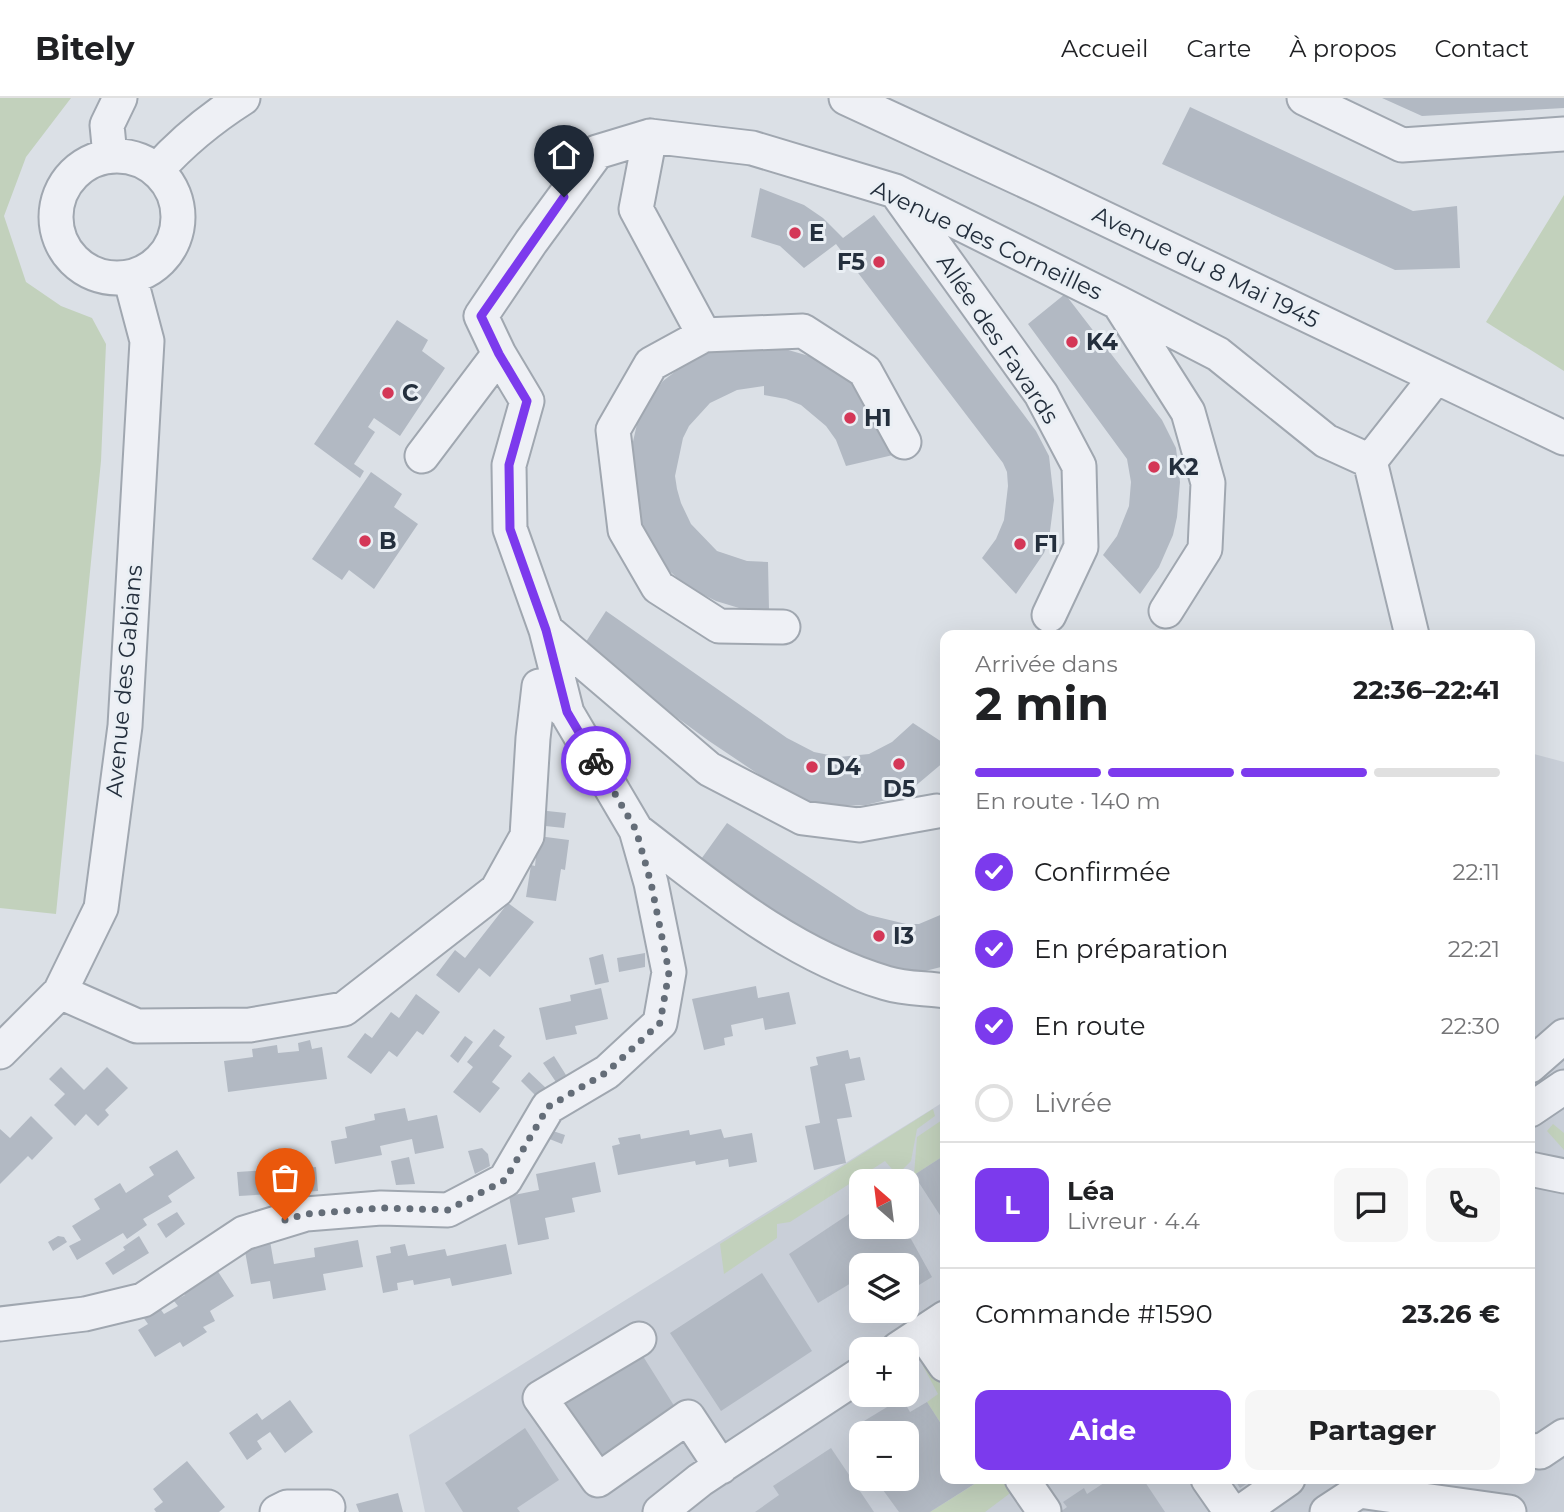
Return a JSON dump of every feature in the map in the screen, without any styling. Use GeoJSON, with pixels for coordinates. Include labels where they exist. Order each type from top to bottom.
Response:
{"type":"FeatureCollection","features":[{"type":"Feature","properties":{"kind":"street"},"geometry":{"type":"LineString","coordinates":[[110,156],[107,125],[120,98]]}},
{"type":"Feature","properties":{"kind":"street"},"geometry":{"type":"LineString","coordinates":[[157,170],[178,146],[205,123],[243,98]]}},
{"type":"Feature","properties":{"kind":"street","name":"Avenue du 8 Mai 1945"},"geometry":{"type":"LineString","coordinates":[[846,98],[1564,438]]}},
{"type":"Feature","properties":{"kind":"street"},"geometry":{"type":"LineString","coordinates":[[1304,98],[1402,145],[1564,134]]}},
{"type":"Feature","properties":{"kind":"street"},"geometry":{"type":"LineString","coordinates":[[650,136],[636,209],[704,335]]}},
{"type":"Feature","properties":{"kind":"street","name":"Avenue des Corneilles"},"geometry":{"type":"LineString","coordinates":[[567,712],[546,630],[510,529],[509,465],[527,401],[499,354],[481,316],[597,152],[650,136],[752,148],[895,191],[1219,354],[1326,440],[1370,461]]}},
{"type":"Feature","properties":{"kind":"street"},"geometry":{"type":"LineString","coordinates":[[110,156],[127,156],[143,161],[157,170],[170,185],[177,202],[178,222],[174,241],[163,257],[148,270],[130,277],[110,278],[91,273],[75,262],[62,246],[56,227],[56,208],[62,188],[74,173],[90,161],[110,156]]}},
{"type":"Feature","properties":{"kind":"street","name":"Allée des Favards"},"geometry":{"type":"LineString","coordinates":[[895,191],[1041,394],[1079,466],[1081,547],[1049,615]]}},
{"type":"Feature","properties":{"kind":"street","name":"Avenue des Gabians"},"geometry":{"type":"LineString","coordinates":[[0,1052],[60,992],[101,908],[125,726],[147,341],[130,277]]}},
{"type":"Feature","properties":{"kind":"street"},"geometry":{"type":"LineString","coordinates":[[1119,303],[1188,412],[1208,483],[1205,549],[1166,611]]}},
{"type":"Feature","properties":{"kind":"street"},"geometry":{"type":"LineString","coordinates":[[783,626],[719,626],[658,587],[625,530],[613,430],[651,364],[704,335],[803,331],[865,371],[904,442]]}},
{"type":"Feature","properties":{"kind":"street"},"geometry":{"type":"LineString","coordinates":[[422,456],[499,354]]}},
{"type":"Feature","properties":{"kind":"street"},"geometry":{"type":"LineString","coordinates":[[1411,630],[1370,461],[1436,377]]}},
{"type":"Feature","properties":{"kind":"street"},"geometry":{"type":"LineString","coordinates":[[546,630],[709,769],[803,818],[859,825],[937,811]]}},
{"type":"Feature","properties":{"kind":"street"},"geometry":{"type":"LineString","coordinates":[[0,1324],[85,1314],[143,1300],[244,1233],[306,1214],[381,1208],[448,1210],[505,1180],[548,1107],[607,1072],[660,1023],[669,972],[636,830],[567,712],[539,686],[527,836],[497,890],[344,1009],[250,1025],[138,1026],[60,992]]}},
{"type":"Feature","properties":{"kind":"street"},"geometry":{"type":"LineString","coordinates":[[636,830],[727,900],[810,954],[888,984],[940,990]]}},
{"type":"Feature","properties":{"kind":"street"},"geometry":{"type":"LineString","coordinates":[[1535,1062],[1564,1036]]}},
{"type":"Feature","properties":{"kind":"street"},"geometry":{"type":"LineString","coordinates":[[1535,1107],[1564,1087]]}},
{"type":"Feature","properties":{"kind":"street"},"geometry":{"type":"LineString","coordinates":[[1535,1170],[1564,1176]]}},
{"type":"Feature","properties":{"kind":"street"},"geometry":{"type":"LineString","coordinates":[[922,1333],[940,1358]]}},
{"type":"Feature","properties":{"kind":"street"},"geometry":{"type":"LineString","coordinates":[[639,1339],[540,1398],[598,1480],[688,1417],[721,1467]]}},
{"type":"Feature","properties":{"kind":"street"},"geometry":{"type":"LineString","coordinates":[[660,1512],[721,1467],[849,1382]]}},
{"type":"Feature","properties":{"kind":"street"},"geometry":{"type":"LineString","coordinates":[[1535,1451],[1540,1452],[1564,1436]]}},
{"type":"Feature","properties":{"kind":"street"},"geometry":{"type":"LineString","coordinates":[[1025,1484],[1044,1511]]}},
{"type":"Feature","properties":{"kind":"street"},"geometry":{"type":"LineString","coordinates":[[1211,1484],[1231,1512]]}},
{"type":"Feature","properties":{"kind":"street"},"geometry":{"type":"LineString","coordinates":[[1241,1512],[1281,1484]]}},
{"type":"Feature","properties":{"kind":"street"},"geometry":{"type":"LineString","coordinates":[[1327,1512],[1359,1491],[1375,1486],[1510,1512]]}},
{"type":"Feature","properties":{"kind":"street"},"geometry":{"type":"LineString","coordinates":[[274,1506],[328,1507]]}},
{"type":"Feature","properties":{"kind":"shaded area"},"geometry":{"type":"Polygon","coordinates":[[[1535,754],[1564,762],[1564,1512],[425,1512],[409,1435],[940,1104],[940,1484],[1535,1484],[1535,754]]]}},
{"type":"Feature","properties":{"kind":"green space"},"geometry":{"type":"Polygon","coordinates":[[[0,98],[71,98],[26,157],[4,216],[26,282],[61,306],[92,318],[106,344],[101,461],[56,914],[0,908],[0,98]]]}},
{"type":"Feature","properties":{"kind":"green space"},"geometry":{"type":"Polygon","coordinates":[[[1564,195],[1564,371],[1486,322],[1564,195]]]}},
{"type":"Feature","properties":{"kind":"green space"},"geometry":{"type":"Polygon","coordinates":[[[933,1109],[935,1116],[917,1129],[911,1161],[903,1169],[892,1169],[885,1161],[873,1169],[849,1169],[849,1184],[790,1222],[777,1224],[777,1238],[724,1274],[720,1244],[933,1109]]]}},
{"type":"Feature","properties":{"kind":"green space"},"geometry":{"type":"Polygon","coordinates":[[[940,1121],[940,1158],[919,1172],[919,1169],[914,1169],[917,1137],[940,1121]]]}},
{"type":"Feature","properties":{"kind":"green space"},"geometry":{"type":"Polygon","coordinates":[[[1553,1124],[1564,1133],[1564,1150],[1547,1131],[1553,1124]]]}},
{"type":"Feature","properties":{"kind":"green space"},"geometry":{"type":"Polygon","coordinates":[[[926,1364],[940,1384],[940,1422],[927,1402],[938,1394],[923,1366],[926,1364]]]}},
{"type":"Feature","properties":{"kind":"green space"},"geometry":{"type":"Polygon","coordinates":[[[975,1484],[1008,1484],[1013,1491],[985,1512],[930,1512],[975,1484]]]}},
{"type":"Feature","properties":{"kind":"building"},"geometry":{"type":"Polygon","coordinates":[[[1382,98],[1564,98],[1564,108],[1422,116],[1382,98]]]}},
{"type":"Feature","properties":{"kind":"building"},"geometry":{"type":"Polygon","coordinates":[[[1190,107],[1413,211],[1457,206],[1460,268],[1395,270],[1162,164],[1190,107]]]}},
{"type":"Feature","properties":{"kind":"building"},"geometry":{"type":"Polygon","coordinates":[[[760,188],[804,205],[823,218],[843,238],[874,215],[1036,431],[1049,456],[1054,500],[1049,539],[1044,553],[1016,594],[982,558],[996,539],[1004,520],[1008,486],[1003,463],[836,244],[804,268],[780,246],[751,237],[760,188]]]}},
{"type":"Feature","properties":{"kind":"building"},"geometry":{"type":"Polygon","coordinates":[[[1065,294],[1162,420],[1176,448],[1180,482],[1173,535],[1159,567],[1140,594],[1103,555],[1117,536],[1129,506],[1131,482],[1127,459],[1028,324],[1065,294]]]}},
{"type":"Feature","properties":{"kind":"building","name":"C"},"geometry":{"type":"Polygon","coordinates":[[[397,320],[428,340],[422,351],[445,368],[400,436],[374,418],[368,427],[375,432],[354,464],[364,471],[360,478],[314,444],[397,320]]]}},
{"type":"Feature","properties":{"kind":"building"},"geometry":{"type":"Polygon","coordinates":[[[778,347],[823,362],[860,389],[893,450],[893,455],[846,466],[836,440],[826,426],[801,405],[764,395],[764,386],[737,390],[710,403],[689,426],[683,438],[675,476],[681,503],[691,524],[717,551],[747,561],[768,562],[769,610],[739,608],[716,601],[686,586],[663,565],[632,510],[629,459],[637,424],[653,395],[663,381],[695,356],[711,348],[778,347]]]}},
{"type":"Feature","properties":{"kind":"building","name":"B"},"geometry":{"type":"Polygon","coordinates":[[[371,472],[402,494],[394,507],[418,524],[374,589],[349,570],[342,580],[312,559],[371,472]]]}},
{"type":"Feature","properties":{"kind":"building"},"geometry":{"type":"Polygon","coordinates":[[[606,611],[787,738],[814,752],[839,757],[869,754],[892,742],[913,723],[940,741],[940,765],[913,788],[886,800],[866,805],[836,806],[814,803],[788,794],[709,741],[582,648],[606,611]]]}},
{"type":"Feature","properties":{"kind":"building"},"geometry":{"type":"Polygon","coordinates":[[[538,810],[566,813],[564,828],[536,825],[538,810]]]}},
{"type":"Feature","properties":{"kind":"building"},"geometry":{"type":"Polygon","coordinates":[[[727,823],[869,915],[906,924],[919,924],[940,915],[940,967],[908,972],[849,958],[699,862],[727,823]]]}},
{"type":"Feature","properties":{"kind":"building"},"geometry":{"type":"Polygon","coordinates":[[[538,836],[569,840],[565,870],[561,869],[556,901],[526,897],[531,865],[535,866],[538,836]]]}},
{"type":"Feature","properties":{"kind":"building"},"geometry":{"type":"Polygon","coordinates":[[[508,903],[534,922],[490,977],[479,968],[459,993],[436,975],[455,950],[465,958],[508,903]]]}},
{"type":"Feature","properties":{"kind":"building"},"geometry":{"type":"Polygon","coordinates":[[[645,953],[645,967],[619,972],[617,958],[645,953]]]}},
{"type":"Feature","properties":{"kind":"building"},"geometry":{"type":"Polygon","coordinates":[[[603,954],[609,982],[595,985],[589,958],[603,954]]]}},
{"type":"Feature","properties":{"kind":"building"},"geometry":{"type":"Polygon","coordinates":[[[756,986],[758,998],[789,992],[796,1024],[765,1030],[763,1018],[731,1025],[733,1036],[724,1038],[725,1045],[704,1050],[692,999],[756,986]]]}},
{"type":"Feature","properties":{"kind":"building"},"geometry":{"type":"Polygon","coordinates":[[[601,988],[608,1019],[575,1026],[577,1034],[546,1040],[539,1008],[571,1001],[570,995],[601,988]]]}},
{"type":"Feature","properties":{"kind":"building"},"geometry":{"type":"Polygon","coordinates":[[[416,994],[440,1012],[423,1035],[417,1031],[397,1057],[389,1051],[371,1074],[347,1057],[365,1033],[372,1038],[391,1012],[399,1018],[416,994]]]}},
{"type":"Feature","properties":{"kind":"building"},"geometry":{"type":"Polygon","coordinates":[[[494,1029],[505,1037],[499,1046],[512,1056],[492,1082],[500,1088],[480,1113],[453,1092],[473,1067],[467,1062],[494,1029]]]}},
{"type":"Feature","properties":{"kind":"building"},"geometry":{"type":"Polygon","coordinates":[[[465,1036],[473,1042],[458,1063],[450,1056],[465,1036]]]}},
{"type":"Feature","properties":{"kind":"building"},"geometry":{"type":"Polygon","coordinates":[[[310,1040],[312,1049],[322,1047],[327,1079],[228,1092],[224,1061],[253,1057],[252,1049],[277,1045],[278,1053],[299,1051],[298,1043],[310,1040]]]}},
{"type":"Feature","properties":{"kind":"building"},"geometry":{"type":"Polygon","coordinates":[[[848,1050],[850,1059],[860,1057],[865,1080],[845,1084],[852,1117],[837,1119],[846,1163],[814,1170],[805,1126],[820,1123],[810,1067],[818,1065],[816,1057],[848,1050]]]}},
{"type":"Feature","properties":{"kind":"building"},"geometry":{"type":"Polygon","coordinates":[[[554,1056],[566,1075],[556,1082],[543,1063],[554,1056]]]}},
{"type":"Feature","properties":{"kind":"building"},"geometry":{"type":"Polygon","coordinates":[[[61,1067],[84,1090],[107,1067],[128,1088],[105,1110],[109,1115],[98,1126],[86,1114],[75,1126],[54,1105],[65,1094],[49,1079],[61,1067]]]}},
{"type":"Feature","properties":{"kind":"building"},"geometry":{"type":"Polygon","coordinates":[[[529,1072],[547,1089],[538,1098],[521,1081],[529,1072]]]}},
{"type":"Feature","properties":{"kind":"building"},"geometry":{"type":"Polygon","coordinates":[[[405,1108],[408,1121],[437,1115],[444,1148],[415,1154],[412,1139],[380,1146],[382,1155],[335,1164],[331,1141],[347,1138],[345,1127],[375,1120],[374,1114],[405,1108]]]}},
{"type":"Feature","properties":{"kind":"building"},"geometry":{"type":"Polygon","coordinates":[[[31,1116],[53,1138],[32,1160],[28,1156],[0,1184],[0,1129],[10,1138],[31,1116]]]}},
{"type":"Feature","properties":{"kind":"building"},"geometry":{"type":"Polygon","coordinates":[[[721,1129],[724,1138],[752,1133],[757,1162],[729,1167],[728,1159],[696,1165],[695,1161],[618,1175],[612,1146],[620,1144],[618,1138],[640,1134],[641,1139],[689,1130],[690,1135],[721,1129]]]}},
{"type":"Feature","properties":{"kind":"building"},"geometry":{"type":"Polygon","coordinates":[[[553,1131],[565,1135],[562,1144],[547,1138],[553,1131]]]}},
{"type":"Feature","properties":{"kind":"building"},"geometry":{"type":"Polygon","coordinates":[[[482,1148],[488,1154],[490,1166],[475,1174],[468,1151],[482,1148]]]}},
{"type":"Feature","properties":{"kind":"building"},"geometry":{"type":"Polygon","coordinates":[[[177,1150],[195,1178],[168,1196],[172,1202],[143,1219],[147,1225],[127,1239],[123,1233],[77,1260],[69,1246],[81,1240],[72,1226],[100,1209],[94,1199],[120,1183],[126,1193],[154,1175],[149,1167],[177,1150]]]}},
{"type":"Feature","properties":{"kind":"building"},"geometry":{"type":"Polygon","coordinates":[[[409,1157],[415,1184],[396,1185],[391,1161],[409,1157]]]}},
{"type":"Feature","properties":{"kind":"building"},"geometry":{"type":"Polygon","coordinates":[[[940,1158],[940,1215],[919,1183],[919,1172],[940,1158]]]}},
{"type":"Feature","properties":{"kind":"building"},"geometry":{"type":"Polygon","coordinates":[[[595,1162],[601,1192],[572,1198],[575,1212],[545,1218],[549,1239],[518,1245],[509,1196],[539,1190],[536,1174],[595,1162]]]}},
{"type":"Feature","properties":{"kind":"building"},"geometry":{"type":"Polygon","coordinates":[[[316,1167],[318,1191],[239,1196],[237,1172],[316,1167]]]}},
{"type":"Feature","properties":{"kind":"building"},"geometry":{"type":"Polygon","coordinates":[[[177,1212],[185,1224],[166,1238],[157,1224],[177,1212]]]}},
{"type":"Feature","properties":{"kind":"building"},"geometry":{"type":"Polygon","coordinates":[[[849,1214],[849,1239],[911,1239],[919,1253],[849,1253],[849,1284],[818,1303],[789,1254],[849,1214]]]}},
{"type":"Feature","properties":{"kind":"building"},"geometry":{"type":"Polygon","coordinates":[[[58,1236],[64,1237],[67,1242],[53,1251],[48,1242],[58,1236]]]}},
{"type":"Feature","properties":{"kind":"building"},"geometry":{"type":"Polygon","coordinates":[[[139,1236],[149,1253],[113,1275],[105,1263],[125,1250],[123,1247],[139,1236]]]}},
{"type":"Feature","properties":{"kind":"building"},"geometry":{"type":"Polygon","coordinates":[[[358,1240],[363,1267],[323,1274],[326,1290],[273,1299],[270,1281],[251,1284],[244,1246],[270,1241],[274,1264],[315,1257],[314,1248],[358,1240]]]}},
{"type":"Feature","properties":{"kind":"building"},"geometry":{"type":"Polygon","coordinates":[[[405,1244],[408,1256],[445,1249],[447,1256],[506,1244],[512,1274],[452,1286],[450,1278],[414,1285],[413,1280],[397,1283],[398,1290],[383,1293],[376,1256],[391,1253],[390,1247],[405,1244]]]}},
{"type":"Feature","properties":{"kind":"building"},"geometry":{"type":"Polygon","coordinates":[[[919,1253],[932,1277],[919,1285],[919,1253]]]}},
{"type":"Feature","properties":{"kind":"building"},"geometry":{"type":"Polygon","coordinates":[[[217,1270],[234,1296],[210,1311],[215,1321],[203,1327],[207,1332],[183,1347],[180,1342],[155,1357],[138,1330],[148,1324],[143,1317],[159,1307],[164,1314],[178,1306],[174,1301],[185,1295],[181,1287],[217,1270]]]}},
{"type":"Feature","properties":{"kind":"building"},"geometry":{"type":"Polygon","coordinates":[[[762,1273],[812,1351],[721,1411],[670,1333],[762,1273]]]}},
{"type":"Feature","properties":{"kind":"building"},"geometry":{"type":"Polygon","coordinates":[[[641,1353],[678,1412],[603,1460],[565,1401],[641,1353]]]}},
{"type":"Feature","properties":{"kind":"building"},"geometry":{"type":"Polygon","coordinates":[[[290,1400],[313,1432],[285,1453],[270,1432],[257,1441],[262,1449],[247,1460],[229,1433],[257,1413],[262,1420],[290,1400]]]}},
{"type":"Feature","properties":{"kind":"building"},"geometry":{"type":"Polygon","coordinates":[[[927,1402],[940,1422],[940,1484],[974,1484],[930,1512],[899,1512],[884,1491],[919,1491],[919,1421],[864,1421],[887,1407],[907,1407],[910,1412],[927,1402]]]}},
{"type":"Feature","properties":{"kind":"building"},"geometry":{"type":"Polygon","coordinates":[[[525,1428],[559,1480],[517,1508],[520,1512],[463,1512],[445,1483],[525,1428]]]}},
{"type":"Feature","properties":{"kind":"building"},"geometry":{"type":"Polygon","coordinates":[[[831,1448],[849,1475],[849,1491],[860,1491],[874,1512],[755,1512],[779,1495],[773,1486],[831,1448]]]}},
{"type":"Feature","properties":{"kind":"building"},"geometry":{"type":"Polygon","coordinates":[[[187,1461],[225,1507],[219,1512],[156,1512],[154,1509],[163,1502],[153,1489],[187,1461]]]}},
{"type":"Feature","properties":{"kind":"building"},"geometry":{"type":"Polygon","coordinates":[[[1102,1484],[1146,1484],[1165,1512],[1060,1512],[1067,1507],[1063,1502],[1084,1488],[1087,1494],[1102,1484]]]}},
{"type":"Feature","properties":{"kind":"building"},"geometry":{"type":"Polygon","coordinates":[[[398,1493],[403,1512],[359,1512],[356,1504],[398,1493]]]}},
{"type":"Feature","properties":{"kind":"way so far"},"geometry":{"type":"LineString","coordinates":[[285,1220],[306,1214],[381,1208],[448,1210],[505,1180],[548,1107],[607,1072],[660,1023],[669,972],[651,883],[636,830],[596,761]]}},
{"type":"Feature","properties":{"kind":"place","name":"E"},"geometry":{"type":"Point","coordinates":[795,233]}},
{"type":"Feature","properties":{"kind":"place","name":"F5"},"geometry":{"type":"Point","coordinates":[879,262]}},
{"type":"Feature","properties":{"kind":"place","name":"K4"},"geometry":{"type":"Point","coordinates":[1072,342]}},
{"type":"Feature","properties":{"kind":"place","name":"C"},"geometry":{"type":"Point","coordinates":[388,393]}},
{"type":"Feature","properties":{"kind":"place","name":"H1"},"geometry":{"type":"Point","coordinates":[850,418]}},
{"type":"Feature","properties":{"kind":"place","name":"K2"},"geometry":{"type":"Point","coordinates":[1154,467]}},
{"type":"Feature","properties":{"kind":"place","name":"B"},"geometry":{"type":"Point","coordinates":[365,541]}},
{"type":"Feature","properties":{"kind":"place","name":"F1"},"geometry":{"type":"Point","coordinates":[1020,544]}},
{"type":"Feature","properties":{"kind":"place","name":"D5"},"geometry":{"type":"Point","coordinates":[899,764]}},
{"type":"Feature","properties":{"kind":"place","name":"D4"},"geometry":{"type":"Point","coordinates":[812,767]}},
{"type":"Feature","properties":{"kind":"place","name":"I3"},"geometry":{"type":"Point","coordinates":[879,936]}},
{"type":"Feature","properties":{"kind":"route"},"geometry":{"type":"LineString","coordinates":[[564,197],[481,316],[499,354],[527,401],[509,465],[510,529],[546,630],[567,712],[596,761]]}}]}
